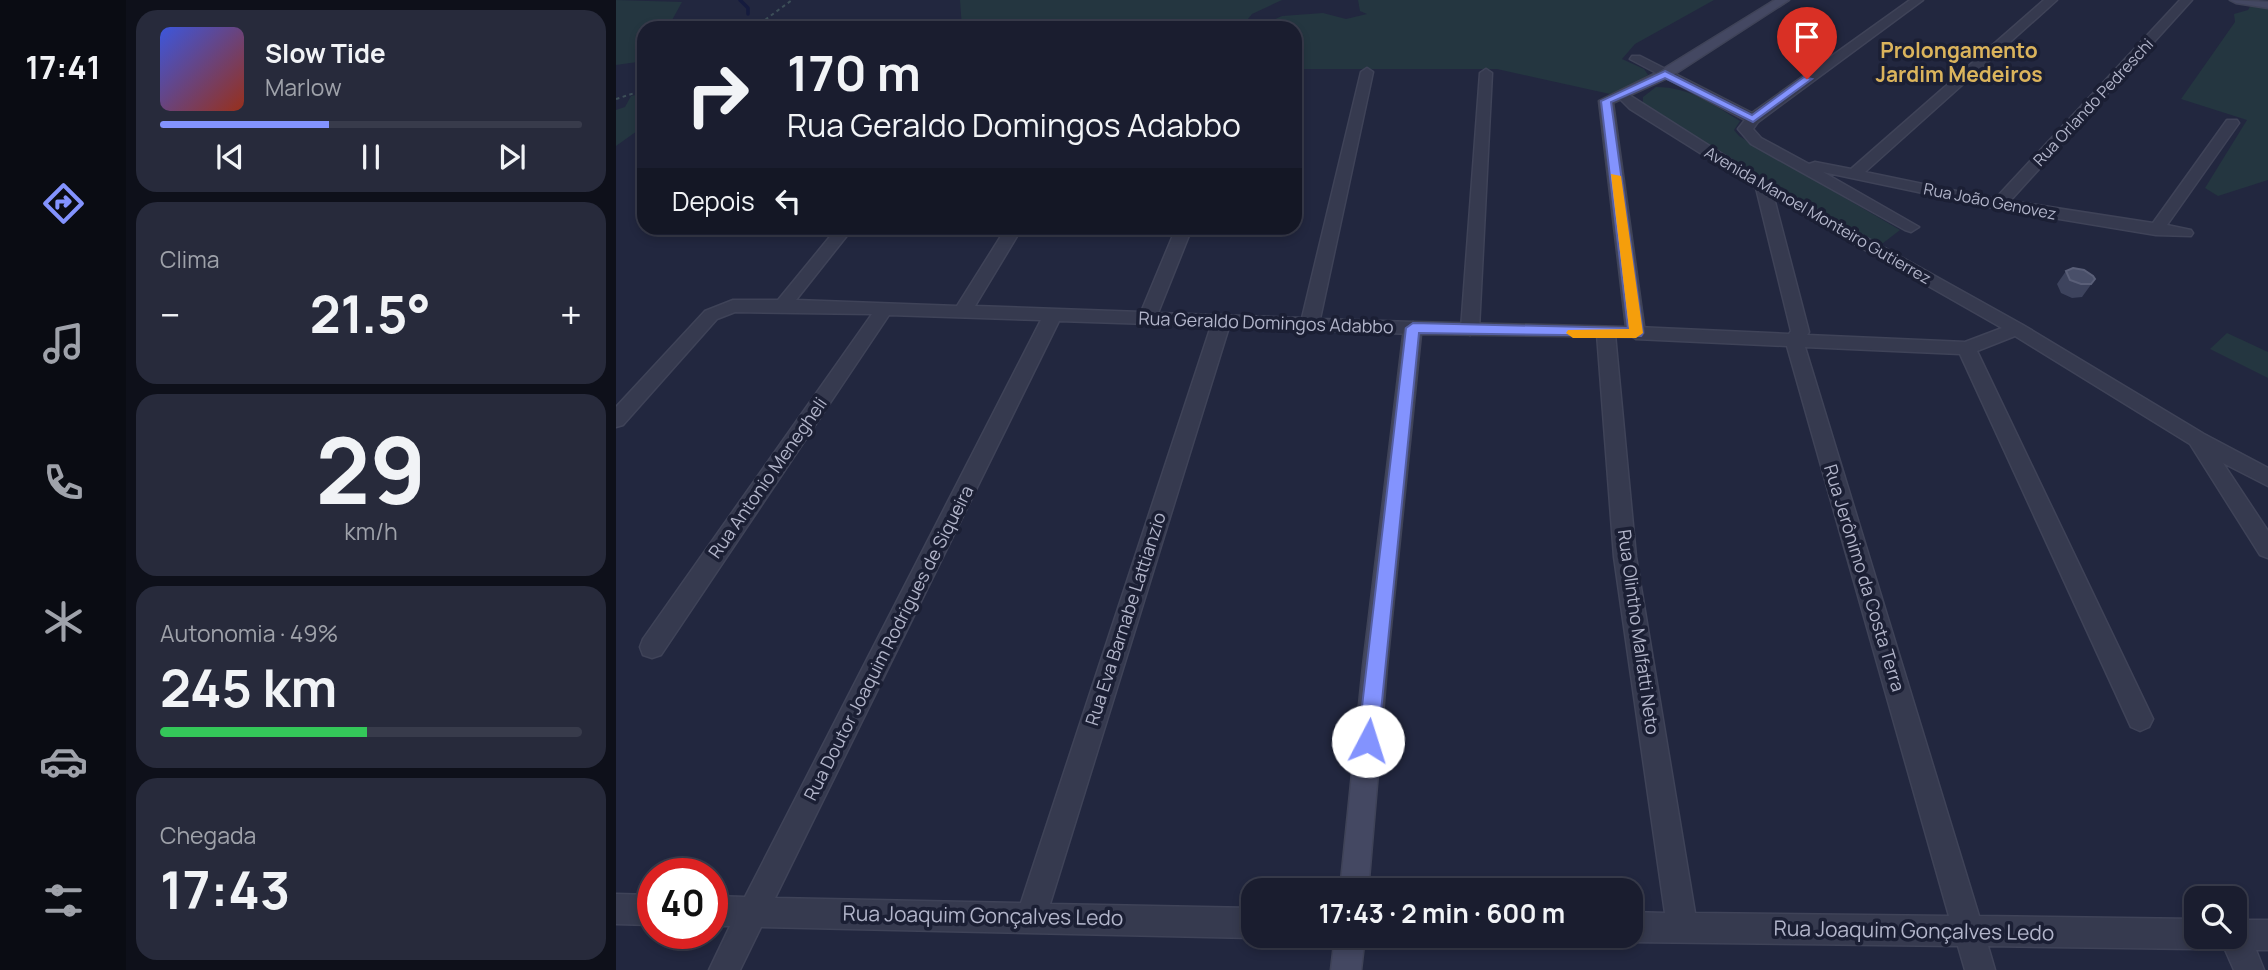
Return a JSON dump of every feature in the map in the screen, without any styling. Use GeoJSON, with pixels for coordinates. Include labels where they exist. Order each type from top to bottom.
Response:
{"type":"FeatureCollection","features":[{"type":"Feature","properties":{"kind":"street"},"geometry":{"type":"LineString","coordinates":[[1636,333],[1606,101],[1665,74],[1783,0]]}},
{"type":"Feature","properties":{"kind":"street"},"geometry":{"type":"LineString","coordinates":[[1911,227],[1796,163],[1745,130],[1753,119],[1917,0]]}},
{"type":"Feature","properties":{"kind":"street"},"geometry":{"type":"LineString","coordinates":[[1854,174],[2051,0]]}},
{"type":"Feature","properties":{"kind":"street","name":"Rua Orlando Pedreschi"},"geometry":{"type":"LineString","coordinates":[[1999,204],[2186,0]]}},
{"type":"Feature","properties":{"kind":"street"},"geometry":{"type":"LineString","coordinates":[[2236,0],[2268,5]]}},
{"type":"Feature","properties":{"kind":"street"},"geometry":{"type":"LineString","coordinates":[[1636,59],[1753,119]]}},
{"type":"Feature","properties":{"kind":"street"},"geometry":{"type":"LineString","coordinates":[[1310,324],[1367,72]]}},
{"type":"Feature","properties":{"kind":"street"},"geometry":{"type":"LineString","coordinates":[[1470,329],[1486,73]]}},
{"type":"Feature","properties":{"kind":"street","name":"Avenida Manoel Monteiro Gutierrez"},"geometry":{"type":"LineString","coordinates":[[1623,95],[1634,106],[1763,186],[2017,329],[2197,439],[2268,478]]}},
{"type":"Feature","properties":{"kind":"street"},"geometry":{"type":"LineString","coordinates":[[2155,230],[2232,123]]}},
{"type":"Feature","properties":{"kind":"street","name":"Rua João Genovez"},"geometry":{"type":"LineString","coordinates":[[1796,163],[1999,204],[2185,233]]}},
{"type":"Feature","properties":{"kind":"street","name":"Rua Jerônimo da Costa Terra"},"geometry":{"type":"LineString","coordinates":[[1763,186],[1800,332],[1794,340],[1980,970]]}},
{"type":"Feature","properties":{"kind":"street"},"geometry":{"type":"LineString","coordinates":[[783,305],[839,235]]}},
{"type":"Feature","properties":{"kind":"street"},"geometry":{"type":"LineString","coordinates":[[963,311],[1010,235]]}},
{"type":"Feature","properties":{"kind":"street"},"geometry":{"type":"LineString","coordinates":[[1147,318],[1181,235]]}},
{"type":"Feature","properties":{"kind":"street","name":"Rua Geraldo Domingos Adabbo"},"geometry":{"type":"LineString","coordinates":[[616,420],[710,315],[733,306],[783,305],[1413,328],[1636,333],[1966,348]]}},
{"type":"Feature","properties":{"kind":"street","name":"Rua Antonio Menegheli"},"geometry":{"type":"LineString","coordinates":[[652,647],[884,309]]}},
{"type":"Feature","properties":{"kind":"street","name":"Rua Doutor Joaquim Rodrigues de Siqueira"},"geometry":{"type":"LineString","coordinates":[[724,970],[1052,316]]}},
{"type":"Feature","properties":{"kind":"street","name":"Rua Eva Barnabe Lattianzio"},"geometry":{"type":"LineString","coordinates":[[1031,916],[1222,321]]}},
{"type":"Feature","properties":{"kind":"street"},"geometry":{"type":"LineString","coordinates":[[1355,878],[1375,666],[1413,328]]}},
{"type":"Feature","properties":{"kind":"street"},"geometry":{"type":"LineString","coordinates":[[2017,329],[1966,348],[2140,719]]}},
{"type":"Feature","properties":{"kind":"street","name":"Rua Olintho Malfatti Neto"},"geometry":{"type":"LineString","coordinates":[[1606,334],[1625,557],[1682,927]]}},
{"type":"Feature","properties":{"kind":"street"},"geometry":{"type":"LineString","coordinates":[[2197,439],[2268,549]]}},
{"type":"Feature","properties":{"kind":"street"},"geometry":{"type":"LineString","coordinates":[[616,909],[637,910]]}},
{"type":"Feature","properties":{"kind":"street","name":"Rua Joaquim Gonçalves Ledo"},"geometry":{"type":"LineString","coordinates":[[728,911],[1241,922]]}},
{"type":"Feature","properties":{"kind":"street","name":"Rua Joaquim Gonçalves Ledo"},"geometry":{"type":"LineString","coordinates":[[1643,927],[2184,934]]}},
{"type":"Feature","properties":{"kind":"street"},"geometry":{"type":"LineString","coordinates":[[2247,935],[2268,936]]}},
{"type":"Feature","properties":{"kind":"street"},"geometry":{"type":"LineString","coordinates":[[1346,970],[1349,948]]}},
{"type":"Feature","properties":{"kind":"street"},"geometry":{"type":"LineString","coordinates":[[2241,949],[2249,970]]}},
{"type":"Feature","properties":{"kind":"path"},"geometry":{"type":"LineString","coordinates":[[764,21],[792,0]]}},
{"type":"Feature","properties":{"kind":"path"},"geometry":{"type":"LineString","coordinates":[[616,99],[637,92]]}},
{"type":"Feature","properties":{"kind":"shaded area"},"geometry":{"type":"Polygon","coordinates":[[[616,0],[682,2],[672,21],[637,21],[637,62],[616,65],[616,0]]]}},
{"type":"Feature","properties":{"kind":"shaded area"},"geometry":{"type":"Polygon","coordinates":[[[960,0],[1282,0],[1252,14],[1246,21],[962,21],[960,0]]]}},
{"type":"Feature","properties":{"kind":"shaded area"},"geometry":{"type":"Polygon","coordinates":[[[1358,0],[1714,0],[1635,44],[1622,59],[1644,69],[1648,75],[1620,92],[1610,94],[1497,69],[1302,69],[1302,21],[1271,21],[1282,16],[1323,13],[1346,19],[1367,14],[1360,11],[1358,0]]]}},
{"type":"Feature","properties":{"kind":"shaded area"},"geometry":{"type":"Polygon","coordinates":[[[2251,5],[2268,8],[2268,180],[2218,196],[2205,188],[2247,120],[2181,99],[2235,22],[2234,14],[2248,10],[2251,5]]]}},
{"type":"Feature","properties":{"kind":"shaded area"},"geometry":{"type":"Polygon","coordinates":[[[1656,87],[1680,90],[1710,103],[1740,121],[1734,130],[1739,136],[1900,230],[1878,247],[1643,105],[1643,97],[1656,87]]]}},
{"type":"Feature","properties":{"kind":"shaded area"},"geometry":{"type":"Polygon","coordinates":[[[637,95],[637,131],[616,146],[616,110],[625,107],[631,96],[637,95]]]}},
{"type":"Feature","properties":{"kind":"shaded area"},"geometry":{"type":"Polygon","coordinates":[[[2227,333],[2268,352],[2268,378],[2210,349],[2227,333]]]}},
{"type":"Feature","properties":{"kind":"building"},"geometry":{"type":"Polygon","coordinates":[[[2073,268],[2084,270],[2095,279],[2091,284],[2070,280],[2066,271],[2073,268]]]}},
{"type":"Feature","properties":{"kind":"waterway"},"geometry":{"type":"LineString","coordinates":[[740,0],[748,8],[748,14]]}},
{"type":"Feature","properties":{"kind":"slow traffic"},"geometry":{"type":"LineString","coordinates":[[1573,333],[1636,333],[1615,176]]}},
{"type":"Feature","properties":{"kind":"district","name":"Prolongamento Jardim Medeiros"},"geometry":{"type":"Point","coordinates":[1959,63]}},
{"type":"Feature","properties":{"kind":"route"},"geometry":{"type":"LineString","coordinates":[[1368,741],[1413,328],[1636,333],[1606,101],[1665,74],[1753,119],[1807,79]]}}]}
